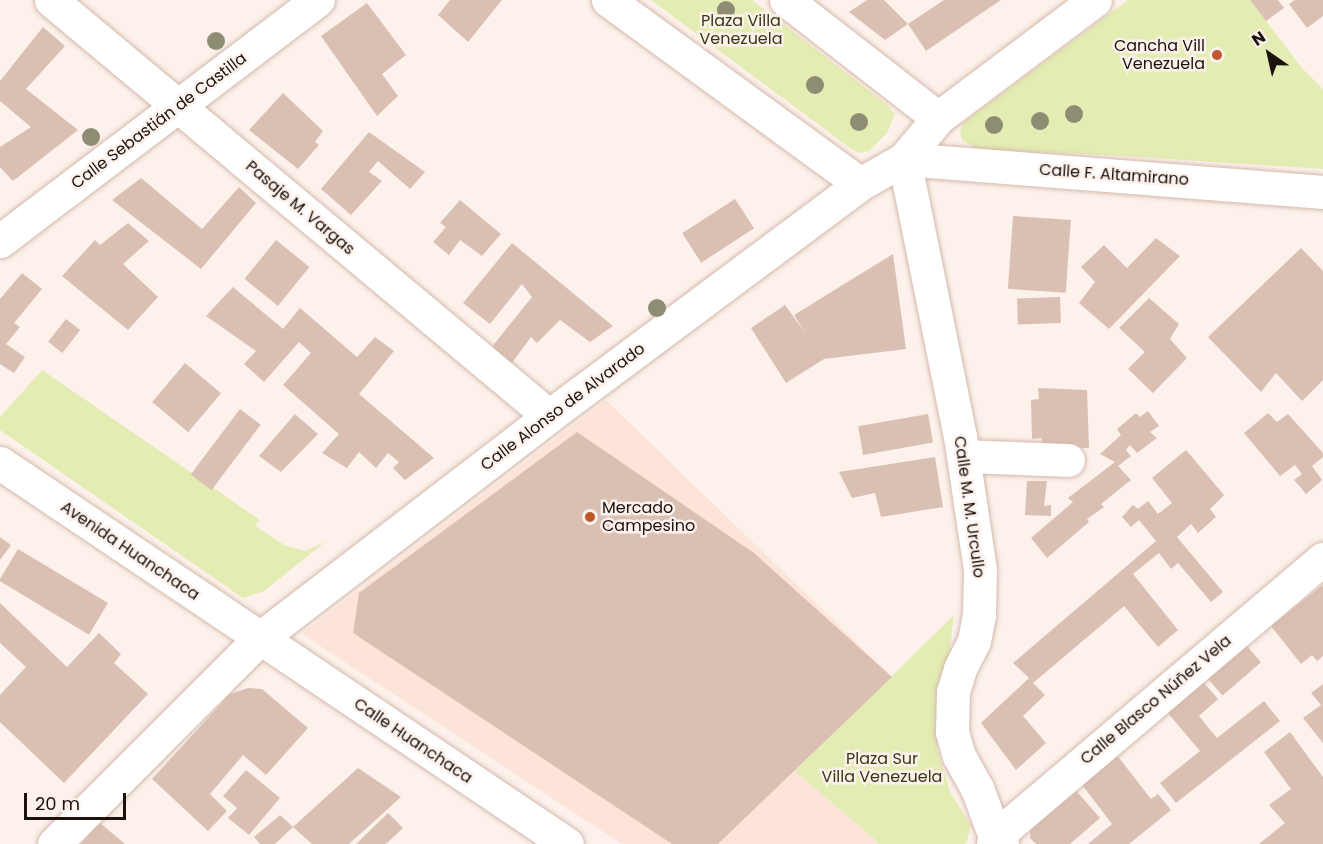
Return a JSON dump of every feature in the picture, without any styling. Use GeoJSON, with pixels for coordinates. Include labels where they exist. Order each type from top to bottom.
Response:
{"type":"FeatureCollection","features":[{"type":"Feature","properties":{"kind":"street","name":"Pasaje M. Vargas"},"geometry":{"type":"LineString","coordinates":[[51,0],[549,416]]}},
{"type":"Feature","properties":{"kind":"street","name":"Calle Sebastián de Castilla"},"geometry":{"type":"LineString","coordinates":[[0,241],[318,0]]}},
{"type":"Feature","properties":{"kind":"street"},"geometry":{"type":"LineString","coordinates":[[608,0],[860,184]]}},
{"type":"Feature","properties":{"kind":"street"},"geometry":{"type":"LineString","coordinates":[[786,0],[938,118]]}},
{"type":"Feature","properties":{"kind":"street","name":"Calle Alonso de Alvarado"},"geometry":{"type":"LineString","coordinates":[[54,844],[260,638],[549,416],[860,184],[904,159],[938,118],[1095,0]]}},
{"type":"Feature","properties":{"kind":"street","name":"Calle F. Altamirano"},"geometry":{"type":"LineString","coordinates":[[904,159],[1323,192]]}},
{"type":"Feature","properties":{"kind":"street","name":"Calle M. M. Urcullo"},"geometry":{"type":"LineString","coordinates":[[904,159],[964,456],[980,570],[979,615],[974,641],[960,669],[953,692],[952,732],[959,756],[977,788],[997,842]]}},
{"type":"Feature","properties":{"kind":"street"},"geometry":{"type":"LineString","coordinates":[[964,456],[1068,460]]}},
{"type":"Feature","properties":{"kind":"street","name":"Avenida Huanchaca"},"geometry":{"type":"LineString","coordinates":[[0,463],[260,638]]}},
{"type":"Feature","properties":{"kind":"street","name":"Calle Blasco Núñez Vela"},"geometry":{"type":"LineString","coordinates":[[997,842],[1323,559]]}},
{"type":"Feature","properties":{"kind":"street","name":"Calle Huanchaca"},"geometry":{"type":"LineString","coordinates":[[260,638],[567,844]]}},
{"type":"Feature","properties":{"kind":"shaded area","name":"Mercado Campesino"},"geometry":{"type":"Polygon","coordinates":[[[606,400],[892,677],[795,771],[880,844],[622,844],[302,634],[606,400]]]}},
{"type":"Feature","properties":{"kind":"green space","name":"Plaza Villa Venezuela"},"geometry":{"type":"Polygon","coordinates":[[[651,0],[752,0],[886,104],[895,114],[887,133],[869,151],[860,153],[853,150],[651,0]]]}},
{"type":"Feature","properties":{"kind":"green space"},"geometry":{"type":"Polygon","coordinates":[[[1128,0],[1250,0],[1301,67],[1323,89],[1323,169],[1107,155],[979,150],[962,140],[960,131],[964,122],[1128,0]]]}},
{"type":"Feature","properties":{"kind":"green space"},"geometry":{"type":"Polygon","coordinates":[[[42,370],[260,520],[255,526],[286,546],[306,551],[326,541],[264,591],[243,598],[0,430],[0,417],[42,370]]]}},
{"type":"Feature","properties":{"kind":"green space","name":"Plaza Sur Villa Venezuela"},"geometry":{"type":"Polygon","coordinates":[[[954,615],[949,657],[939,694],[937,748],[950,792],[971,825],[967,841],[965,844],[880,844],[795,771],[954,615]]]}},
{"type":"Feature","properties":{"kind":"building"},"geometry":{"type":"Polygon","coordinates":[[[450,0],[502,0],[468,42],[438,15],[450,0]]]}},
{"type":"Feature","properties":{"kind":"building"},"geometry":{"type":"Polygon","coordinates":[[[867,0],[884,0],[908,24],[885,40],[849,12],[867,0]]]}},
{"type":"Feature","properties":{"kind":"building"},"geometry":{"type":"Polygon","coordinates":[[[944,0],[1001,0],[926,51],[908,24],[944,0]]]}},
{"type":"Feature","properties":{"kind":"building"},"geometry":{"type":"Polygon","coordinates":[[[1250,0],[1278,0],[1284,8],[1266,21],[1250,0]]]}},
{"type":"Feature","properties":{"kind":"building"},"geometry":{"type":"Polygon","coordinates":[[[1295,0],[1323,0],[1323,16],[1307,28],[1289,4],[1295,0]]]}},
{"type":"Feature","properties":{"kind":"building"},"geometry":{"type":"Polygon","coordinates":[[[367,3],[406,55],[382,74],[398,96],[377,116],[321,36],[367,3]]]}},
{"type":"Feature","properties":{"kind":"building"},"geometry":{"type":"Polygon","coordinates":[[[43,27],[65,46],[26,89],[78,130],[13,181],[0,167],[0,147],[31,127],[0,101],[0,81],[43,27]]]}},
{"type":"Feature","properties":{"kind":"building"},"geometry":{"type":"Polygon","coordinates":[[[283,93],[323,131],[315,142],[319,145],[298,169],[249,130],[283,93]]]}},
{"type":"Feature","properties":{"kind":"building"},"geometry":{"type":"Polygon","coordinates":[[[369,132],[425,172],[410,189],[378,161],[369,172],[382,181],[351,215],[321,189],[369,132]]]}},
{"type":"Feature","properties":{"kind":"building"},"geometry":{"type":"Polygon","coordinates":[[[141,178],[202,229],[239,187],[256,203],[201,269],[112,200],[141,178]]]}},
{"type":"Feature","properties":{"kind":"building"},"geometry":{"type":"Polygon","coordinates":[[[735,199],[754,228],[701,263],[682,233],[735,199]]]}},
{"type":"Feature","properties":{"kind":"building"},"geometry":{"type":"Polygon","coordinates":[[[460,200],[501,234],[482,256],[460,240],[449,255],[433,242],[446,227],[440,223],[460,200]]]}},
{"type":"Feature","properties":{"kind":"building"},"geometry":{"type":"Polygon","coordinates":[[[1013,216],[1071,220],[1066,293],[1008,289],[1013,216]]]}},
{"type":"Feature","properties":{"kind":"building"},"geometry":{"type":"Polygon","coordinates":[[[128,223],[149,241],[123,264],[158,297],[128,330],[62,276],[95,240],[100,245],[128,223]]]}},
{"type":"Feature","properties":{"kind":"building"},"geometry":{"type":"Polygon","coordinates":[[[1156,238],[1180,256],[1109,329],[1079,303],[1095,282],[1081,267],[1104,245],[1127,268],[1156,238]]]}},
{"type":"Feature","properties":{"kind":"building"},"geometry":{"type":"Polygon","coordinates":[[[276,240],[309,267],[278,306],[245,279],[276,240]]]}},
{"type":"Feature","properties":{"kind":"building"},"geometry":{"type":"Polygon","coordinates":[[[512,243],[613,326],[590,342],[560,320],[537,343],[531,337],[511,364],[491,348],[532,297],[522,284],[490,324],[463,303],[512,243]]]}},
{"type":"Feature","properties":{"kind":"building"},"geometry":{"type":"Polygon","coordinates":[[[1301,248],[1323,271],[1323,380],[1302,401],[1276,373],[1261,392],[1208,337],[1301,248]]]}},
{"type":"Feature","properties":{"kind":"building"},"geometry":{"type":"Polygon","coordinates":[[[893,254],[906,349],[824,359],[786,383],[751,328],[785,305],[806,334],[794,315],[893,254]]]}},
{"type":"Feature","properties":{"kind":"building"},"geometry":{"type":"Polygon","coordinates":[[[22,273],[42,289],[14,323],[20,327],[6,344],[25,357],[14,373],[0,364],[0,299],[22,273]]]}},
{"type":"Feature","properties":{"kind":"building"},"geometry":{"type":"Polygon","coordinates":[[[233,287],[283,329],[300,308],[357,357],[375,337],[394,351],[359,394],[434,458],[405,480],[393,468],[399,462],[388,453],[376,468],[359,452],[347,468],[322,453],[339,434],[283,385],[311,353],[299,342],[264,382],[244,364],[256,351],[206,316],[233,287]]]}},
{"type":"Feature","properties":{"kind":"building"},"geometry":{"type":"Polygon","coordinates":[[[1060,297],[1061,323],[1018,324],[1017,299],[1060,297]]]}},
{"type":"Feature","properties":{"kind":"building"},"geometry":{"type":"Polygon","coordinates":[[[1149,298],[1179,324],[1170,339],[1187,358],[1153,393],[1128,369],[1145,352],[1119,328],[1149,298]]]}},
{"type":"Feature","properties":{"kind":"building"},"geometry":{"type":"Polygon","coordinates":[[[66,319],[80,330],[62,353],[48,342],[66,319]]]}},
{"type":"Feature","properties":{"kind":"building"},"geometry":{"type":"Polygon","coordinates":[[[185,363],[221,393],[188,432],[152,402],[185,363]]]}},
{"type":"Feature","properties":{"kind":"building"},"geometry":{"type":"Polygon","coordinates":[[[1038,388],[1087,390],[1089,448],[1041,448],[1042,438],[1032,439],[1031,400],[1039,399],[1038,388]]]}},
{"type":"Feature","properties":{"kind":"building"},"geometry":{"type":"Polygon","coordinates":[[[240,409],[261,425],[211,490],[191,474],[240,409]]]}},
{"type":"Feature","properties":{"kind":"building"},"geometry":{"type":"Polygon","coordinates":[[[1148,411],[1159,426],[1150,432],[1157,438],[1137,453],[1130,445],[1126,450],[1131,456],[1118,466],[1131,480],[1101,504],[1104,507],[1087,519],[1089,522],[1047,558],[1031,538],[1073,502],[1068,498],[1115,462],[1100,454],[1121,435],[1117,429],[1136,413],[1140,417],[1148,411]]]}},
{"type":"Feature","properties":{"kind":"building"},"geometry":{"type":"Polygon","coordinates":[[[1268,413],[1277,422],[1288,414],[1323,453],[1323,457],[1312,466],[1322,480],[1306,494],[1294,480],[1302,474],[1295,465],[1280,476],[1244,433],[1268,413]]]}},
{"type":"Feature","properties":{"kind":"building"},"geometry":{"type":"Polygon","coordinates":[[[295,414],[318,434],[281,472],[259,456],[295,414]]]}},
{"type":"Feature","properties":{"kind":"building"},"geometry":{"type":"Polygon","coordinates":[[[928,414],[933,443],[863,455],[858,426],[928,414]]]}},
{"type":"Feature","properties":{"kind":"building","name":"Mercado Campesino"},"geometry":{"type":"Polygon","coordinates":[[[577,432],[754,553],[892,677],[718,844],[672,844],[353,633],[359,593],[577,432]]]}},
{"type":"Feature","properties":{"kind":"building"},"geometry":{"type":"Polygon","coordinates":[[[1186,450],[1224,495],[1210,509],[1216,517],[1198,533],[1191,524],[1177,537],[1223,592],[1211,602],[1178,563],[1171,569],[1159,553],[1133,574],[1178,630],[1158,647],[1124,606],[1033,683],[1045,695],[1023,716],[1046,743],[1016,770],[981,723],[1029,678],[1013,663],[1156,541],[1139,520],[1131,527],[1122,517],[1133,505],[1138,509],[1148,501],[1158,514],[1172,503],[1152,478],[1186,450]]]}},
{"type":"Feature","properties":{"kind":"building"},"geometry":{"type":"Polygon","coordinates":[[[935,457],[943,507],[881,517],[875,493],[852,498],[839,472],[935,457]]]}},
{"type":"Feature","properties":{"kind":"building"},"geometry":{"type":"Polygon","coordinates":[[[1027,481],[1047,481],[1044,506],[1051,505],[1051,516],[1025,515],[1027,481]]]}},
{"type":"Feature","properties":{"kind":"building"},"geometry":{"type":"Polygon","coordinates":[[[0,537],[11,545],[0,560],[0,537]]]}},
{"type":"Feature","properties":{"kind":"building"},"geometry":{"type":"Polygon","coordinates":[[[18,549],[108,603],[89,635],[0,581],[18,549]]]}},
{"type":"Feature","properties":{"kind":"building"},"geometry":{"type":"Polygon","coordinates":[[[1323,585],[1323,656],[1317,661],[1312,655],[1301,664],[1271,626],[1323,585]]]}},
{"type":"Feature","properties":{"kind":"building"},"geometry":{"type":"Polygon","coordinates":[[[0,603],[67,667],[99,633],[121,654],[114,663],[148,694],[64,783],[0,722],[0,695],[26,667],[0,643],[0,603]]]}},
{"type":"Feature","properties":{"kind":"building"},"geometry":{"type":"Polygon","coordinates":[[[1240,638],[1261,662],[1223,696],[1202,671],[1240,638]]]}},
{"type":"Feature","properties":{"kind":"building"},"geometry":{"type":"Polygon","coordinates":[[[1197,675],[1218,699],[1199,716],[1217,738],[1264,701],[1280,721],[1176,803],[1160,783],[1200,751],[1161,705],[1197,675]]]}},
{"type":"Feature","properties":{"kind":"building"},"geometry":{"type":"Polygon","coordinates":[[[1323,684],[1323,743],[1303,718],[1321,705],[1311,693],[1323,684]]]}},
{"type":"Feature","properties":{"kind":"building"},"geometry":{"type":"Polygon","coordinates":[[[248,688],[262,689],[308,728],[266,775],[243,755],[210,794],[227,811],[208,831],[152,779],[230,694],[248,688]]]}},
{"type":"Feature","properties":{"kind":"building"},"geometry":{"type":"Polygon","coordinates":[[[1290,732],[1323,777],[1323,844],[1259,844],[1285,823],[1269,805],[1291,789],[1264,752],[1290,732]]]}},
{"type":"Feature","properties":{"kind":"building"},"geometry":{"type":"Polygon","coordinates":[[[1116,754],[1151,799],[1158,794],[1171,810],[1129,844],[1088,844],[1112,824],[1080,782],[1116,754]]]}},
{"type":"Feature","properties":{"kind":"building"},"geometry":{"type":"Polygon","coordinates":[[[358,768],[401,797],[349,844],[312,844],[293,827],[358,768]]]}},
{"type":"Feature","properties":{"kind":"building"},"geometry":{"type":"Polygon","coordinates":[[[246,770],[280,798],[249,835],[228,818],[237,808],[223,796],[246,770]]]}},
{"type":"Feature","properties":{"kind":"building"},"geometry":{"type":"Polygon","coordinates":[[[1072,786],[1100,818],[1070,844],[1036,844],[1030,838],[1031,821],[1072,786]]]}},
{"type":"Feature","properties":{"kind":"building"},"geometry":{"type":"Polygon","coordinates":[[[388,813],[403,828],[386,844],[356,844],[388,813]]]}},
{"type":"Feature","properties":{"kind":"building"},"geometry":{"type":"Polygon","coordinates":[[[280,815],[293,827],[275,844],[260,844],[254,837],[280,815]]]}},
{"type":"Feature","properties":{"kind":"building"},"geometry":{"type":"Polygon","coordinates":[[[100,823],[125,844],[81,844],[100,823]]]}},
{"type":"Feature","properties":{"kind":"place","name":"Cancha Vill Venezuela"},"geometry":{"type":"Point","coordinates":[1217,55]}},
{"type":"Feature","properties":{"kind":"place","name":"Mercado Campesino"},"geometry":{"type":"Point","coordinates":[590,517]}}]}
